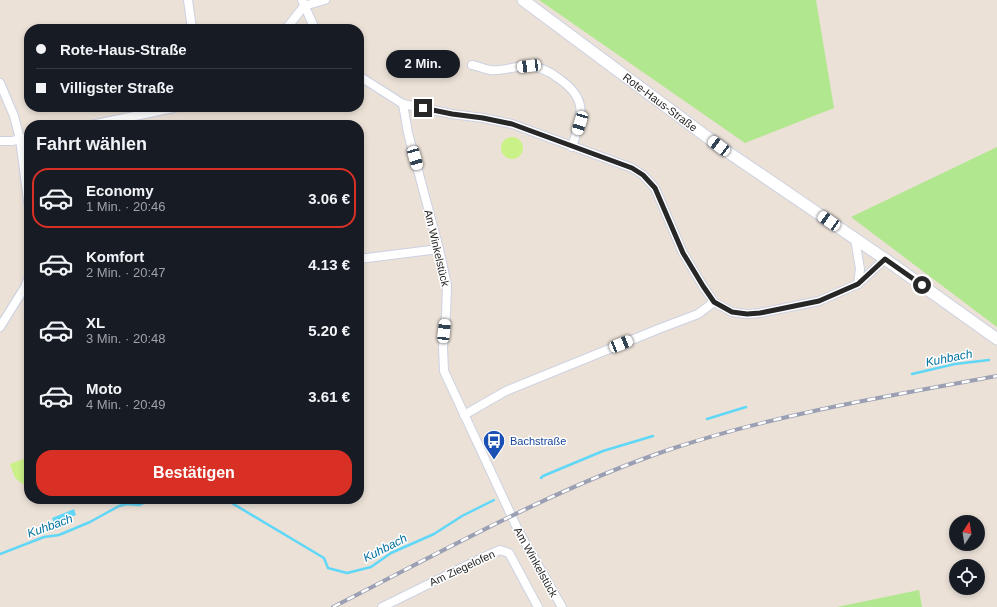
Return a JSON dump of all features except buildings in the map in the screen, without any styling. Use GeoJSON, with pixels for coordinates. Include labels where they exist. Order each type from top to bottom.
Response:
{"type":"FeatureCollection","features":[{"type":"Feature","properties":{"kind":"main road","name":"Rote-Haus-Straße"},"geometry":{"type":"LineString","coordinates":[[523,0],[719,146],[885,259],[997,339]]}},
{"type":"Feature","properties":{"kind":"street"},"geometry":{"type":"LineString","coordinates":[[188,0],[191,24]]}},
{"type":"Feature","properties":{"kind":"street"},"geometry":{"type":"LineString","coordinates":[[289,24],[303,3],[325,0]]}},
{"type":"Feature","properties":{"kind":"street"},"geometry":{"type":"LineString","coordinates":[[303,3],[313,24]]}},
{"type":"Feature","properties":{"kind":"street"},"geometry":{"type":"LineString","coordinates":[[472,65],[490,71],[529,66],[545,69],[566,84],[577,95],[581,107],[580,123],[572,147]]}},
{"type":"Feature","properties":{"kind":"street"},"geometry":{"type":"LineString","coordinates":[[364,79],[403,104],[512,124],[632,168],[643,175],[655,188],[683,253],[714,302],[732,312],[747,314],[760,313],[819,301],[858,284],[885,259]]}},
{"type":"Feature","properties":{"kind":"street"},"geometry":{"type":"LineString","coordinates":[[0,83],[14,116],[20,139],[24,170]]}},
{"type":"Feature","properties":{"kind":"street","name":"Am Winkelstück"},"geometry":{"type":"LineString","coordinates":[[403,104],[408,133],[439,249],[446,285],[447,300],[443,362],[447,378],[518,530],[559,606]]}},
{"type":"Feature","properties":{"kind":"street"},"geometry":{"type":"LineString","coordinates":[[115,120],[154,112]]}},
{"type":"Feature","properties":{"kind":"street"},"geometry":{"type":"LineString","coordinates":[[0,141],[12,141],[24,138]]}},
{"type":"Feature","properties":{"kind":"street"},"geometry":{"type":"LineString","coordinates":[[855,239],[860,269],[858,284]]}},
{"type":"Feature","properties":{"kind":"street"},"geometry":{"type":"LineString","coordinates":[[364,257],[439,249]]}},
{"type":"Feature","properties":{"kind":"street"},"geometry":{"type":"LineString","coordinates":[[0,327],[24,289]]}},
{"type":"Feature","properties":{"kind":"street"},"geometry":{"type":"LineString","coordinates":[[464,415],[506,391],[698,314],[714,302]]}},
{"type":"Feature","properties":{"kind":"street","name":"Am Ziegelofen"},"geometry":{"type":"LineString","coordinates":[[382,607],[500,550],[509,553],[538,607]]}},
{"type":"Feature","properties":{"kind":"green space"},"geometry":{"type":"Polygon","coordinates":[[[539,0],[816,0],[834,108],[745,143],[539,0]]]}},
{"type":"Feature","properties":{"kind":"green space"},"geometry":{"type":"Polygon","coordinates":[[[512,137],[520,140],[523,148],[520,156],[512,159],[504,156],[501,148],[504,140],[512,137]]]}},
{"type":"Feature","properties":{"kind":"green space"},"geometry":{"type":"Polygon","coordinates":[[[997,147],[997,327],[851,217],[997,147]]]}},
{"type":"Feature","properties":{"kind":"green space"},"geometry":{"type":"Polygon","coordinates":[[[24,459],[24,485],[15,478],[10,464],[24,459]]]}},
{"type":"Feature","properties":{"kind":"green space"},"geometry":{"type":"Polygon","coordinates":[[[919,590],[922,607],[837,607],[919,590]]]}},
{"type":"Feature","properties":{"kind":"water"},"geometry":{"type":"Polygon","coordinates":[[[74,509],[76,515],[54,523],[52,518],[74,509]]]}},
{"type":"Feature","properties":{"kind":"waterway","name":"Kuhbach"},"geometry":{"type":"LineString","coordinates":[[912,374],[955,364],[989,360]]}},
{"type":"Feature","properties":{"kind":"waterway","name":"Kuhbach"},"geometry":{"type":"LineString","coordinates":[[707,419],[746,407]]}},
{"type":"Feature","properties":{"kind":"waterway","name":"Kuhbach"},"geometry":{"type":"LineString","coordinates":[[541,478],[603,451],[653,436]]}},
{"type":"Feature","properties":{"kind":"waterway","name":"Kuhbach"},"geometry":{"type":"LineString","coordinates":[[233,504],[324,558],[328,568],[347,573],[371,567],[391,553],[434,534],[462,516],[494,500]]}},
{"type":"Feature","properties":{"kind":"waterway","name":"Kuhbach"},"geometry":{"type":"LineString","coordinates":[[0,554],[44,537],[59,535],[90,522],[119,506],[127,504]]}},
{"type":"Feature","properties":{"kind":"waterway","name":"Kuhbach"},"geometry":{"type":"LineString","coordinates":[[127,504],[141,504]]}},
{"type":"Feature","properties":{"kind":"railway"},"geometry":{"type":"LineString","coordinates":[[333,607],[457,543],[541,502],[627,465],[671,449],[792,416],[997,376]]}},
{"type":"Feature","properties":{"kind":"place","name":"Bachstraße"},"geometry":{"type":"Point","coordinates":[494,460]}},
{"type":"Feature","properties":{"kind":"route"},"geometry":{"type":"LineString","coordinates":[[423,108],[512,124],[632,168],[643,175],[655,188],[683,253],[703,286],[714,302],[732,312],[747,314],[760,313],[819,301],[858,284],[880,266],[885,259],[922,285]]}}]}
